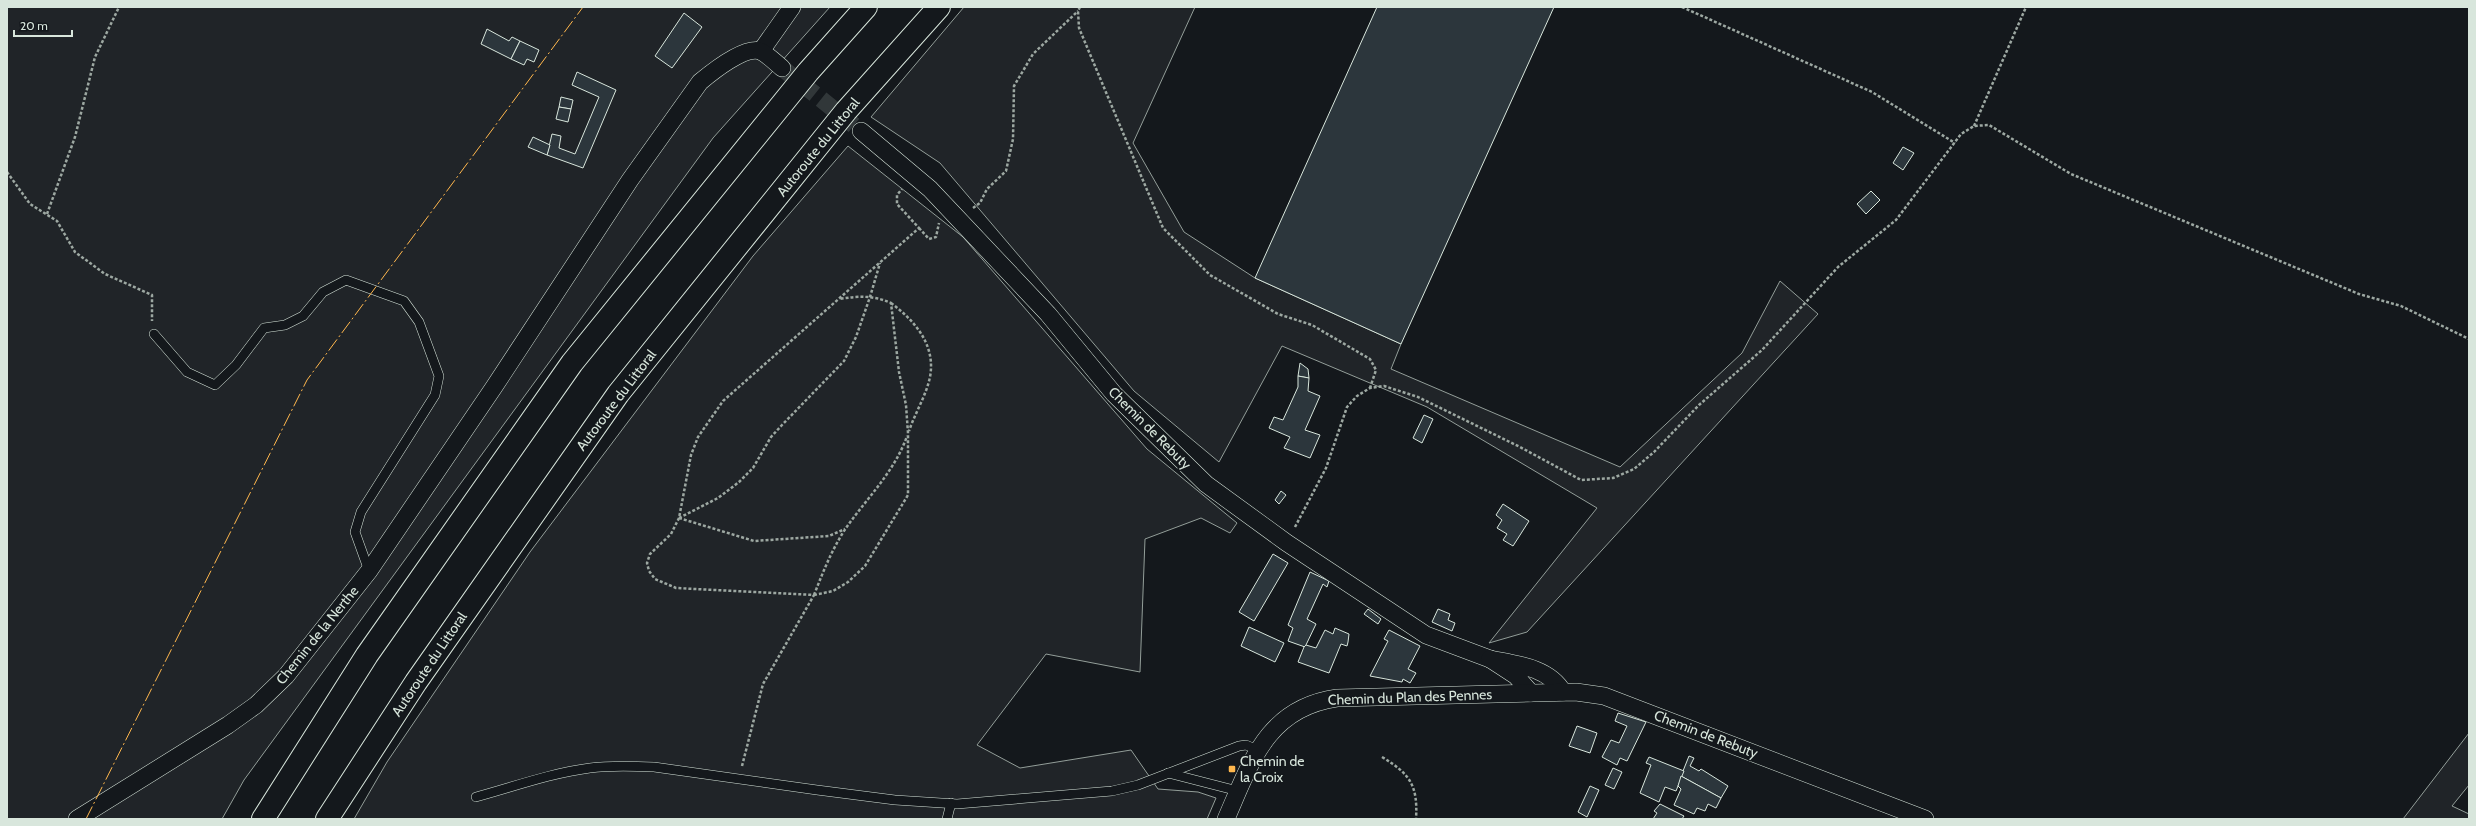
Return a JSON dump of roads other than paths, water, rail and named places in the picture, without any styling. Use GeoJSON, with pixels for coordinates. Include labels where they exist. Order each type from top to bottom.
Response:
{"type":"FeatureCollection","features":[{"type":"Feature","properties":{"kind":"highway"},"geometry":{"type":"LineString","coordinates":[[263,819],[367,654],[572,363],[808,72],[866,7]]}},
{"type":"Feature","properties":{"kind":"highway","name":"Autoroute du Littoral"},"geometry":{"type":"LineString","coordinates":[[328,819],[416,682],[618,394],[846,111],[939,7]]}},
{"type":"Feature","properties":{"kind":"street"},"geometry":{"type":"LineString","coordinates":[[782,68],[761,51],[792,8]]}},
{"type":"Feature","properties":{"kind":"street","name":"Chemin de la Nerthe"},"geometry":{"type":"LineString","coordinates":[[77,819],[228,725],[256,705],[286,676],[369,571],[494,387],[630,180],[700,82],[713,71],[739,55],[750,50],[761,51]]}},
{"type":"Feature","properties":{"kind":"street","name":"Chemin de Rebuty"},"geometry":{"type":"LineString","coordinates":[[861,131],[913,176],[959,220],[1048,314],[1120,399],[1206,484],[1287,544],[1426,635],[1490,659],[1534,670],[1555,681],[1563,692],[1586,692],[1609,698],[1925,819]]}},
{"type":"Feature","properties":{"kind":"street","name":"Chemin de Rebuty"},"geometry":{"type":"LineString","coordinates":[[1490,659],[1516,676],[1531,693]]}},
{"type":"Feature","properties":{"kind":"street","name":"Chemin du Plan des Pennes"},"geometry":{"type":"LineString","coordinates":[[1226,819],[1258,750],[1281,721],[1312,703],[1324,700],[1563,692]]}},
{"type":"Feature","properties":{"kind":"lane"},"geometry":{"type":"LineString","coordinates":[[154,334],[187,372],[214,385],[236,365],[264,328],[285,325],[303,316],[323,292],[346,280],[404,301],[419,322],[439,376],[435,395],[361,512],[355,532],[369,571]]}},
{"type":"Feature","properties":{"kind":"lane"},"geometry":{"type":"LineString","coordinates":[[476,797],[554,775],[590,768],[654,767],[895,800],[951,803],[1112,791],[1138,785],[1239,746],[1246,745],[1258,750]]}},
{"type":"Feature","properties":{"kind":"lane"},"geometry":{"type":"LineString","coordinates":[[1168,773],[1238,791]]}},
{"type":"Feature","properties":{"kind":"lane"},"geometry":{"type":"LineString","coordinates":[[947,819],[951,803]]}},
{"type":"Feature","properties":{"kind":"tunnel"},"geometry":{"type":"LineString","coordinates":[[782,68],[861,131]]}},
{"type":"Feature","properties":{"kind":"place","name":"Chemin de la Croix"},"geometry":{"type":"Point","coordinates":[1232,769]}}]}
